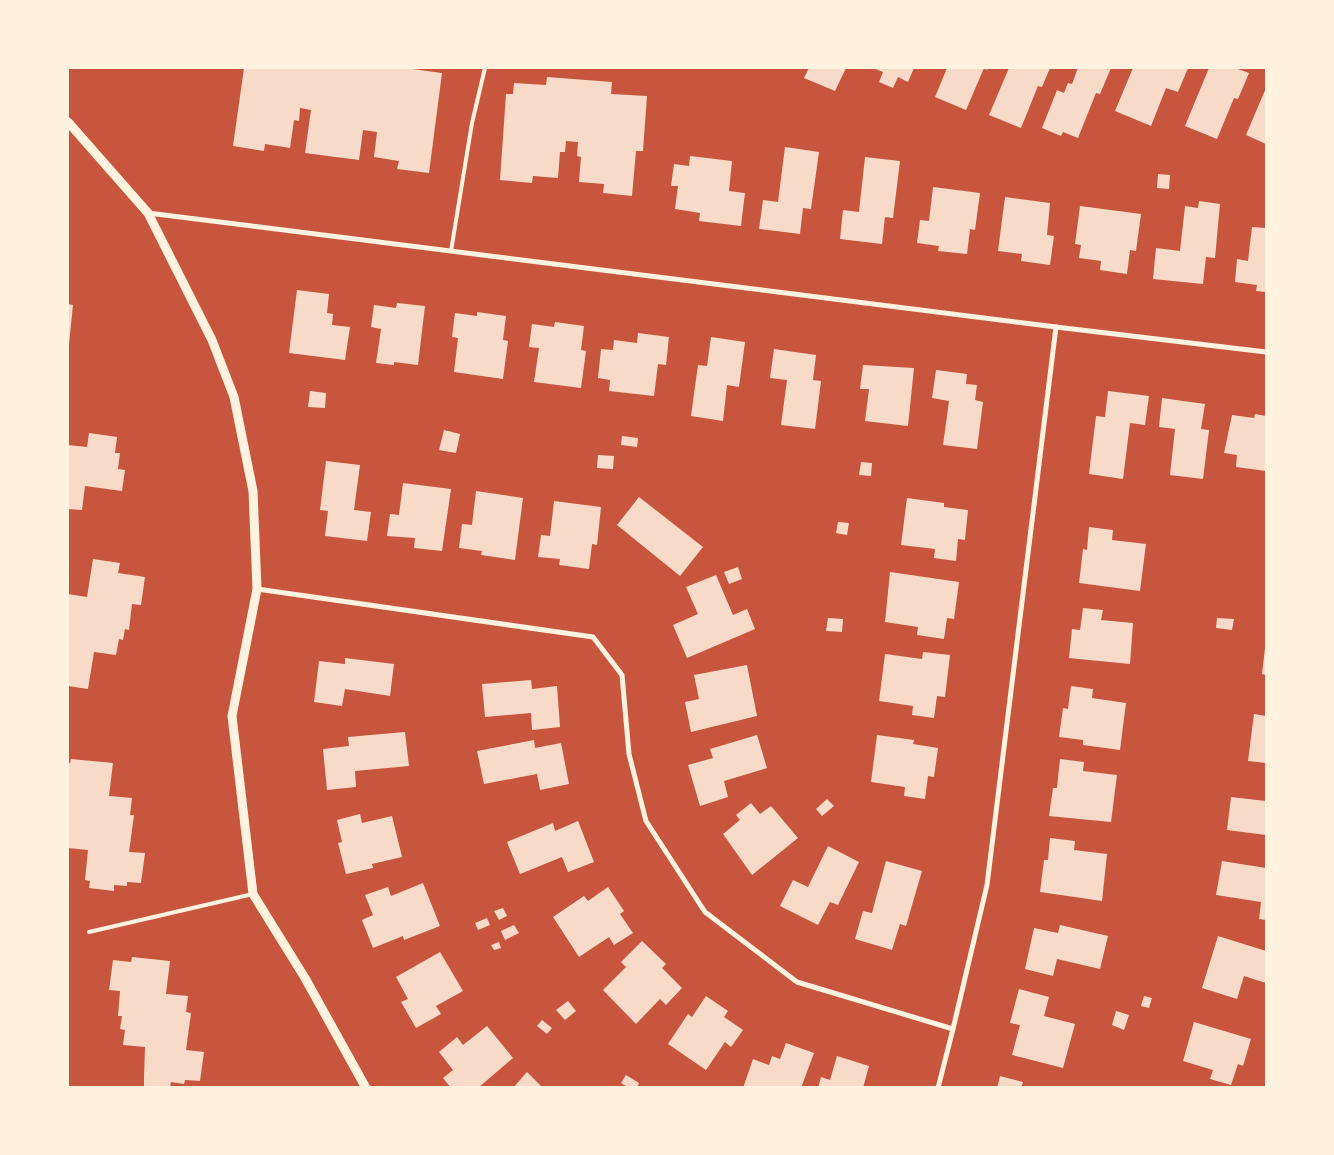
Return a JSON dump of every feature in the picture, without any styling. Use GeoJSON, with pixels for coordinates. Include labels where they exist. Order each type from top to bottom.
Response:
{"type":"FeatureCollection","features":[{"type":"Feature","properties":{"kind":"street"},"geometry":{"type":"LineString","coordinates":[[68,122],[148,213],[212,340],[234,397],[253,491],[257,589],[232,716],[253,894],[305,978],[366,1088]]}},
{"type":"Feature","properties":{"kind":"street"},"geometry":{"type":"LineString","coordinates":[[148,213],[1266,352]]}},
{"type":"Feature","properties":{"kind":"street"},"geometry":{"type":"LineString","coordinates":[[938,1088],[986,885],[1056,327]]}},
{"type":"Feature","properties":{"kind":"street"},"geometry":{"type":"LineString","coordinates":[[257,589],[593,637],[622,674],[628,754],[646,821],[704,912],[797,982],[953,1029]]}},
{"type":"Feature","properties":{"kind":"lane"},"geometry":{"type":"LineString","coordinates":[[451,251],[472,124],[484,68]]}},
{"type":"Feature","properties":{"kind":"lane"},"geometry":{"type":"LineString","coordinates":[[89,932],[253,894]]}},
{"type":"Feature","properties":{"kind":"building"},"geometry":{"type":"Polygon","coordinates":[[[244,68],[405,68],[442,73],[429,173],[397,169],[399,161],[374,157],[377,132],[363,130],[359,160],[305,153],[311,110],[300,108],[299,121],[294,120],[290,148],[265,144],[264,151],[233,146],[244,68]]]}},
{"type":"Feature","properties":{"kind":"building"},"geometry":{"type":"Polygon","coordinates":[[[809,68],[846,68],[835,91],[804,78],[809,68]]]}},
{"type":"Feature","properties":{"kind":"building"},"geometry":{"type":"Polygon","coordinates":[[[873,68],[914,68],[908,82],[898,77],[893,88],[879,82],[883,72],[873,68]]]}},
{"type":"Feature","properties":{"kind":"building"},"geometry":{"type":"Polygon","coordinates":[[[947,68],[984,68],[966,110],[935,97],[947,68]]]}},
{"type":"Feature","properties":{"kind":"building"},"geometry":{"type":"Polygon","coordinates":[[[1009,68],[1050,68],[1042,87],[1038,86],[1021,128],[989,115],[1009,68]]]}},
{"type":"Feature","properties":{"kind":"building"},"geometry":{"type":"Polygon","coordinates":[[[1078,68],[1111,68],[1100,94],[1096,93],[1078,138],[1063,132],[1061,136],[1042,128],[1057,90],[1064,93],[1068,83],[1072,84],[1078,68]]]}},
{"type":"Feature","properties":{"kind":"building"},"geometry":{"type":"Polygon","coordinates":[[[1133,68],[1188,68],[1178,92],[1166,88],[1151,126],[1115,111],[1133,68]]]}},
{"type":"Feature","properties":{"kind":"building"},"geometry":{"type":"Polygon","coordinates":[[[1209,68],[1235,68],[1249,73],[1238,99],[1234,98],[1217,139],[1185,126],[1209,68]]]}},
{"type":"Feature","properties":{"kind":"building"},"geometry":{"type":"Polygon","coordinates":[[[547,77],[612,82],[611,94],[647,96],[643,151],[636,151],[632,196],[603,193],[604,184],[579,182],[581,157],[577,156],[578,142],[566,141],[565,152],[560,152],[558,178],[533,176],[532,183],[500,180],[506,94],[513,94],[514,83],[546,85],[547,77]]]}},
{"type":"Feature","properties":{"kind":"building"},"geometry":{"type":"Polygon","coordinates":[[[1266,88],[1266,144],[1246,135],[1266,88]]]}},
{"type":"Feature","properties":{"kind":"building"},"geometry":{"type":"Polygon","coordinates":[[[785,147],[819,152],[811,209],[803,208],[800,234],[759,229],[763,200],[778,202],[785,147]]]}},
{"type":"Feature","properties":{"kind":"building"},"geometry":{"type":"Polygon","coordinates":[[[690,156],[732,161],[729,191],[745,193],[741,226],[699,221],[700,213],[675,209],[678,186],[671,186],[674,164],[689,166],[690,156]]]}},
{"type":"Feature","properties":{"kind":"building"},"geometry":{"type":"Polygon","coordinates":[[[865,157],[900,161],[893,218],[885,217],[882,244],[840,239],[843,210],[859,212],[865,157]]]}},
{"type":"Feature","properties":{"kind":"building"},"geometry":{"type":"Polygon","coordinates":[[[1158,174],[1170,175],[1169,189],[1157,188],[1158,174]]]}},
{"type":"Feature","properties":{"kind":"building"},"geometry":{"type":"Polygon","coordinates":[[[933,187],[980,193],[975,230],[970,229],[967,254],[938,251],[939,246],[917,243],[920,220],[929,221],[933,187]]]}},
{"type":"Feature","properties":{"kind":"building"},"geometry":{"type":"Polygon","coordinates":[[[1005,197],[1050,203],[1047,235],[1054,236],[1050,265],[1021,261],[1022,254],[998,251],[1005,197]]]}},
{"type":"Feature","properties":{"kind":"building"},"geometry":{"type":"Polygon","coordinates":[[[1199,201],[1220,204],[1215,258],[1206,257],[1203,284],[1153,279],[1156,248],[1180,251],[1185,206],[1198,208],[1199,201]]]}},
{"type":"Feature","properties":{"kind":"building"},"geometry":{"type":"Polygon","coordinates":[[[1080,206],[1141,214],[1136,251],[1130,250],[1127,274],[1100,270],[1101,261],[1079,258],[1081,245],[1075,244],[1080,206]]]}},
{"type":"Feature","properties":{"kind":"building"},"geometry":{"type":"Polygon","coordinates":[[[1252,227],[1266,228],[1266,292],[1256,291],[1257,285],[1235,282],[1237,259],[1248,261],[1252,227]]]}},
{"type":"Feature","properties":{"kind":"building"},"geometry":{"type":"Polygon","coordinates":[[[297,290],[329,294],[327,313],[333,314],[332,325],[350,327],[345,360],[289,353],[297,290]]]}},
{"type":"Feature","properties":{"kind":"building"},"geometry":{"type":"Polygon","coordinates":[[[397,303],[425,306],[418,365],[394,362],[394,365],[376,363],[381,329],[371,327],[374,305],[396,308],[397,303]]]}},
{"type":"Feature","properties":{"kind":"building"},"geometry":{"type":"Polygon","coordinates":[[[68,304],[73,305],[69,344],[68,344],[68,304]]]}},
{"type":"Feature","properties":{"kind":"building"},"geometry":{"type":"Polygon","coordinates":[[[477,312],[506,316],[503,340],[508,341],[503,379],[454,372],[458,338],[452,337],[455,313],[477,316],[477,312]]]}},
{"type":"Feature","properties":{"kind":"building"},"geometry":{"type":"Polygon","coordinates":[[[555,322],[584,326],[581,350],[586,351],[581,388],[534,382],[539,348],[529,347],[532,324],[554,327],[555,322]]]}},
{"type":"Feature","properties":{"kind":"building"},"geometry":{"type":"Polygon","coordinates":[[[638,333],[669,337],[666,365],[658,364],[654,396],[609,391],[610,380],[598,378],[601,349],[613,350],[614,340],[637,343],[638,333]]]}},
{"type":"Feature","properties":{"kind":"building"},"geometry":{"type":"Polygon","coordinates":[[[711,337],[745,342],[739,387],[727,385],[723,421],[691,416],[698,365],[707,366],[711,337]]]}},
{"type":"Feature","properties":{"kind":"building"},"geometry":{"type":"Polygon","coordinates":[[[774,349],[816,355],[813,380],[821,381],[815,429],[781,425],[787,380],[770,378],[774,349]]]}},
{"type":"Feature","properties":{"kind":"building"},"geometry":{"type":"Polygon","coordinates":[[[863,365],[914,368],[908,426],[865,421],[869,389],[860,389],[863,365]]]}},
{"type":"Feature","properties":{"kind":"building"},"geometry":{"type":"Polygon","coordinates":[[[936,370],[967,374],[966,384],[977,385],[975,400],[983,402],[977,449],[943,445],[949,401],[932,398],[936,370]]]}},
{"type":"Feature","properties":{"kind":"building"},"geometry":{"type":"Polygon","coordinates":[[[310,391],[326,393],[325,408],[308,407],[310,391]]]}},
{"type":"Feature","properties":{"kind":"building"},"geometry":{"type":"Polygon","coordinates":[[[1108,391],[1149,396],[1145,425],[1130,423],[1123,479],[1089,474],[1096,416],[1105,417],[1108,391]]]}},
{"type":"Feature","properties":{"kind":"building"},"geometry":{"type":"Polygon","coordinates":[[[1162,398],[1205,404],[1201,429],[1209,430],[1203,479],[1170,475],[1175,429],[1159,427],[1162,398]]]}},
{"type":"Feature","properties":{"kind":"building"},"geometry":{"type":"Polygon","coordinates":[[[1255,414],[1266,416],[1266,471],[1236,467],[1237,455],[1224,453],[1232,415],[1254,418],[1255,414]]]}},
{"type":"Feature","properties":{"kind":"building"},"geometry":{"type":"Polygon","coordinates":[[[444,430],[460,434],[456,453],[439,450],[444,430]]]}},
{"type":"Feature","properties":{"kind":"building"},"geometry":{"type":"Polygon","coordinates":[[[89,433],[117,437],[115,453],[120,453],[118,469],[125,470],[122,491],[85,486],[82,510],[68,509],[68,445],[87,447],[89,433]]]}},
{"type":"Feature","properties":{"kind":"building"},"geometry":{"type":"Polygon","coordinates":[[[622,436],[638,438],[637,447],[621,445],[622,436]]]}},
{"type":"Feature","properties":{"kind":"building"},"geometry":{"type":"Polygon","coordinates":[[[598,455],[614,456],[613,469],[597,468],[598,455]]]}},
{"type":"Feature","properties":{"kind":"building"},"geometry":{"type":"Polygon","coordinates":[[[326,461],[360,465],[354,510],[371,512],[367,541],[325,536],[328,511],[320,510],[326,461]]]}},
{"type":"Feature","properties":{"kind":"building"},"geometry":{"type":"Polygon","coordinates":[[[861,462],[872,463],[871,476],[859,475],[861,462]]]}},
{"type":"Feature","properties":{"kind":"building"},"geometry":{"type":"Polygon","coordinates":[[[403,483],[451,489],[442,551],[414,548],[415,538],[387,536],[390,514],[399,515],[403,483]]]}},
{"type":"Feature","properties":{"kind":"building"},"geometry":{"type":"Polygon","coordinates":[[[476,491],[523,498],[515,560],[481,555],[482,551],[459,548],[462,524],[472,525],[476,491]]]}},
{"type":"Feature","properties":{"kind":"building"},"geometry":{"type":"Polygon","coordinates":[[[639,497],[703,547],[680,576],[617,525],[639,497]]]}},
{"type":"Feature","properties":{"kind":"building"},"geometry":{"type":"Polygon","coordinates":[[[907,498],[944,503],[944,507],[968,510],[965,540],[958,539],[956,561],[934,558],[935,549],[901,545],[907,498]]]}},
{"type":"Feature","properties":{"kind":"building"},"geometry":{"type":"Polygon","coordinates":[[[554,501],[601,507],[597,545],[592,544],[589,569],[559,565],[560,559],[538,557],[541,535],[550,536],[554,501]]]}},
{"type":"Feature","properties":{"kind":"building"},"geometry":{"type":"Polygon","coordinates":[[[838,522],[849,523],[847,535],[836,533],[838,522]]]}},
{"type":"Feature","properties":{"kind":"building"},"geometry":{"type":"Polygon","coordinates":[[[1089,527],[1113,530],[1112,540],[1146,544],[1140,591],[1079,583],[1083,549],[1087,550],[1089,527]]]}},
{"type":"Feature","properties":{"kind":"building"},"geometry":{"type":"Polygon","coordinates":[[[93,559],[120,563],[118,573],[145,577],[141,605],[132,604],[129,630],[125,629],[123,640],[119,639],[116,655],[94,652],[88,689],[68,686],[68,594],[87,597],[93,559]]]}},
{"type":"Feature","properties":{"kind":"building"},"geometry":{"type":"Polygon","coordinates":[[[738,567],[742,579],[729,584],[724,572],[738,567]]]}},
{"type":"Feature","properties":{"kind":"building"},"geometry":{"type":"Polygon","coordinates":[[[890,572],[959,582],[954,619],[947,618],[944,639],[917,635],[918,627],[885,622],[890,572]]]}},
{"type":"Feature","properties":{"kind":"building"},"geometry":{"type":"Polygon","coordinates":[[[716,575],[733,615],[747,609],[755,629],[687,658],[673,625],[698,614],[686,587],[716,575]]]}},
{"type":"Feature","properties":{"kind":"building"},"geometry":{"type":"Polygon","coordinates":[[[1083,608],[1103,610],[1101,620],[1133,623],[1130,664],[1069,658],[1072,629],[1080,630],[1083,608]]]}},
{"type":"Feature","properties":{"kind":"building"},"geometry":{"type":"Polygon","coordinates":[[[828,618],[843,619],[842,632],[826,631],[828,618]]]}},
{"type":"Feature","properties":{"kind":"building"},"geometry":{"type":"Polygon","coordinates":[[[1217,618],[1234,619],[1232,630],[1216,628],[1217,618]]]}},
{"type":"Feature","properties":{"kind":"building"},"geometry":{"type":"Polygon","coordinates":[[[1266,648],[1266,675],[1262,674],[1266,648]]]}},
{"type":"Feature","properties":{"kind":"building"},"geometry":{"type":"Polygon","coordinates":[[[923,652],[950,655],[945,697],[937,696],[934,718],[912,715],[913,706],[879,701],[885,654],[922,659],[923,652]]]}},
{"type":"Feature","properties":{"kind":"building"},"geometry":{"type":"Polygon","coordinates":[[[345,658],[394,664],[390,696],[345,689],[342,706],[314,702],[319,661],[345,664],[345,658]]]}},
{"type":"Feature","properties":{"kind":"building"},"geometry":{"type":"Polygon","coordinates":[[[747,665],[757,716],[691,732],[685,702],[699,699],[694,675],[747,665]]]}},
{"type":"Feature","properties":{"kind":"building"},"geometry":{"type":"Polygon","coordinates":[[[531,680],[532,689],[557,686],[560,727],[532,730],[531,713],[485,717],[482,684],[531,680]]]}},
{"type":"Feature","properties":{"kind":"building"},"geometry":{"type":"Polygon","coordinates":[[[1071,686],[1093,689],[1092,698],[1126,703],[1120,750],[1083,745],[1083,740],[1059,737],[1063,708],[1068,709],[1071,686]]]}},
{"type":"Feature","properties":{"kind":"building"},"geometry":{"type":"Polygon","coordinates":[[[1254,714],[1266,716],[1266,763],[1248,761],[1254,714]]]}},
{"type":"Feature","properties":{"kind":"building"},"geometry":{"type":"Polygon","coordinates":[[[405,732],[409,766],[355,771],[356,787],[327,790],[323,749],[349,746],[348,737],[405,732]]]}},
{"type":"Feature","properties":{"kind":"building"},"geometry":{"type":"Polygon","coordinates":[[[757,735],[767,768],[724,781],[728,797],[700,806],[688,765],[713,758],[710,749],[757,735]]]}},
{"type":"Feature","properties":{"kind":"building"},"geometry":{"type":"Polygon","coordinates":[[[877,735],[914,740],[913,744],[938,748],[934,777],[928,776],[925,799],[904,796],[905,787],[871,782],[877,735]]]}},
{"type":"Feature","properties":{"kind":"building"},"geometry":{"type":"Polygon","coordinates":[[[534,740],[535,748],[561,743],[569,784],[540,790],[537,774],[484,784],[477,751],[534,740]]]}},
{"type":"Feature","properties":{"kind":"building"},"geometry":{"type":"Polygon","coordinates":[[[71,759],[113,763],[109,796],[132,798],[130,815],[134,815],[129,852],[145,853],[141,883],[127,882],[127,886],[114,885],[114,891],[89,888],[90,881],[85,880],[88,850],[68,848],[68,763],[70,763],[71,759]]]}},
{"type":"Feature","properties":{"kind":"building"},"geometry":{"type":"Polygon","coordinates":[[[1060,759],[1084,762],[1083,771],[1117,775],[1111,822],[1049,816],[1053,788],[1057,788],[1060,759]]]}},
{"type":"Feature","properties":{"kind":"building"},"geometry":{"type":"Polygon","coordinates":[[[1231,797],[1266,801],[1266,835],[1227,830],[1231,797]]]}},
{"type":"Feature","properties":{"kind":"building"},"geometry":{"type":"Polygon","coordinates":[[[827,799],[834,806],[822,816],[816,809],[827,799]]]}},
{"type":"Feature","properties":{"kind":"building"},"geometry":{"type":"Polygon","coordinates":[[[751,803],[760,814],[771,806],[798,838],[752,875],[723,834],[740,820],[736,815],[751,803]]]}},
{"type":"Feature","properties":{"kind":"building"},"geometry":{"type":"Polygon","coordinates":[[[360,814],[362,823],[392,816],[402,857],[372,864],[373,868],[346,874],[338,843],[342,842],[337,820],[360,814]]]}},
{"type":"Feature","properties":{"kind":"building"},"geometry":{"type":"Polygon","coordinates":[[[578,821],[594,862],[568,872],[562,857],[520,874],[507,842],[553,823],[555,831],[578,821]]]}},
{"type":"Feature","properties":{"kind":"building"},"geometry":{"type":"Polygon","coordinates":[[[1050,838],[1075,841],[1074,850],[1107,854],[1102,901],[1040,892],[1044,860],[1048,860],[1050,838]]]}},
{"type":"Feature","properties":{"kind":"building"},"geometry":{"type":"Polygon","coordinates":[[[828,846],[859,862],[838,905],[830,902],[818,925],[780,906],[793,880],[808,887],[828,846]]]}},
{"type":"Feature","properties":{"kind":"building"},"geometry":{"type":"Polygon","coordinates":[[[886,861],[922,871],[906,926],[900,924],[892,950],[855,939],[863,911],[872,913],[886,861]]]}},
{"type":"Feature","properties":{"kind":"building"},"geometry":{"type":"Polygon","coordinates":[[[1222,861],[1266,868],[1266,920],[1259,919],[1261,902],[1216,895],[1222,861]]]}},
{"type":"Feature","properties":{"kind":"building"},"geometry":{"type":"Polygon","coordinates":[[[423,883],[440,926],[404,940],[403,936],[373,948],[362,920],[373,915],[365,895],[388,887],[391,896],[423,883]]]}},
{"type":"Feature","properties":{"kind":"building"},"geometry":{"type":"Polygon","coordinates":[[[608,887],[624,911],[620,914],[633,933],[614,945],[609,937],[579,957],[553,917],[584,896],[588,901],[608,887]]]}},
{"type":"Feature","properties":{"kind":"building"},"geometry":{"type":"Polygon","coordinates":[[[503,908],[507,916],[499,920],[494,911],[503,908]]]}},
{"type":"Feature","properties":{"kind":"building"},"geometry":{"type":"Polygon","coordinates":[[[487,918],[490,925],[478,930],[475,923],[487,918]]]}},
{"type":"Feature","properties":{"kind":"building"},"geometry":{"type":"Polygon","coordinates":[[[514,925],[519,933],[505,940],[501,931],[514,925]]]}},
{"type":"Feature","properties":{"kind":"building"},"geometry":{"type":"Polygon","coordinates":[[[1060,925],[1108,936],[1100,969],[1057,959],[1053,976],[1025,969],[1034,928],[1058,933],[1060,925]]]}},
{"type":"Feature","properties":{"kind":"building"},"geometry":{"type":"Polygon","coordinates":[[[1218,936],[1266,951],[1266,983],[1244,976],[1237,999],[1202,988],[1218,936]]]}},
{"type":"Feature","properties":{"kind":"building"},"geometry":{"type":"Polygon","coordinates":[[[642,941],[666,964],[662,968],[682,988],[666,1005],[660,999],[636,1024],[603,990],[626,967],[621,962],[642,941]]]}},
{"type":"Feature","properties":{"kind":"building"},"geometry":{"type":"Polygon","coordinates":[[[499,942],[501,948],[494,950],[491,945],[499,942]]]}},
{"type":"Feature","properties":{"kind":"building"},"geometry":{"type":"Polygon","coordinates":[[[440,952],[463,991],[436,1006],[441,1014],[416,1028],[401,1002],[408,999],[396,977],[440,952]]]}},
{"type":"Feature","properties":{"kind":"building"},"geometry":{"type":"Polygon","coordinates":[[[132,957],[170,961],[166,994],[188,996],[186,1012],[191,1013],[186,1050],[204,1052],[200,1081],[185,1080],[184,1084],[171,1082],[170,1088],[144,1086],[145,1047],[123,1045],[125,1030],[120,1029],[122,1016],[118,1016],[120,991],[109,990],[113,960],[131,962],[132,957]]]}},
{"type":"Feature","properties":{"kind":"building"},"geometry":{"type":"Polygon","coordinates":[[[1019,989],[1049,997],[1044,1016],[1075,1024],[1063,1068],[1012,1055],[1020,1025],[1010,1023],[1019,989]]]}},
{"type":"Feature","properties":{"kind":"building"},"geometry":{"type":"Polygon","coordinates":[[[706,996],[728,1011],[724,1017],[743,1030],[731,1047],[725,1042],[706,1070],[668,1044],[688,1014],[692,1017],[706,996]]]}},
{"type":"Feature","properties":{"kind":"building"},"geometry":{"type":"Polygon","coordinates":[[[1144,996],[1152,998],[1149,1008],[1141,1006],[1144,996]]]}},
{"type":"Feature","properties":{"kind":"building"},"geometry":{"type":"Polygon","coordinates":[[[568,1001],[576,1011],[565,1020],[556,1010],[568,1001]]]}},
{"type":"Feature","properties":{"kind":"building"},"geometry":{"type":"Polygon","coordinates":[[[1116,1011],[1129,1015],[1124,1030],[1112,1025],[1116,1011]]]}},
{"type":"Feature","properties":{"kind":"building"},"geometry":{"type":"Polygon","coordinates":[[[542,1020],[552,1028],[547,1034],[537,1026],[542,1020]]]}},
{"type":"Feature","properties":{"kind":"building"},"geometry":{"type":"Polygon","coordinates":[[[1194,1022],[1251,1039],[1243,1066],[1238,1064],[1231,1085],[1210,1079],[1213,1070],[1183,1061],[1194,1022]]]}},
{"type":"Feature","properties":{"kind":"building"},"geometry":{"type":"Polygon","coordinates":[[[487,1026],[513,1058],[478,1088],[451,1088],[443,1078],[453,1070],[439,1052],[457,1037],[463,1045],[487,1026]]]}},
{"type":"Feature","properties":{"kind":"building"},"geometry":{"type":"Polygon","coordinates":[[[786,1043],[814,1053],[801,1088],[743,1088],[753,1059],[769,1065],[772,1056],[780,1059],[786,1043]]]}},
{"type":"Feature","properties":{"kind":"building"},"geometry":{"type":"Polygon","coordinates":[[[837,1056],[869,1066],[863,1088],[818,1088],[821,1077],[830,1080],[837,1056]]]}},
{"type":"Feature","properties":{"kind":"building"},"geometry":{"type":"Polygon","coordinates":[[[527,1072],[543,1088],[513,1088],[527,1072]]]}},
{"type":"Feature","properties":{"kind":"building"},"geometry":{"type":"Polygon","coordinates":[[[626,1075],[639,1083],[637,1088],[629,1088],[621,1083],[626,1075]]]}},
{"type":"Feature","properties":{"kind":"building"},"geometry":{"type":"Polygon","coordinates":[[[1000,1076],[1023,1082],[1021,1088],[997,1088],[1000,1076]]]}}]}
